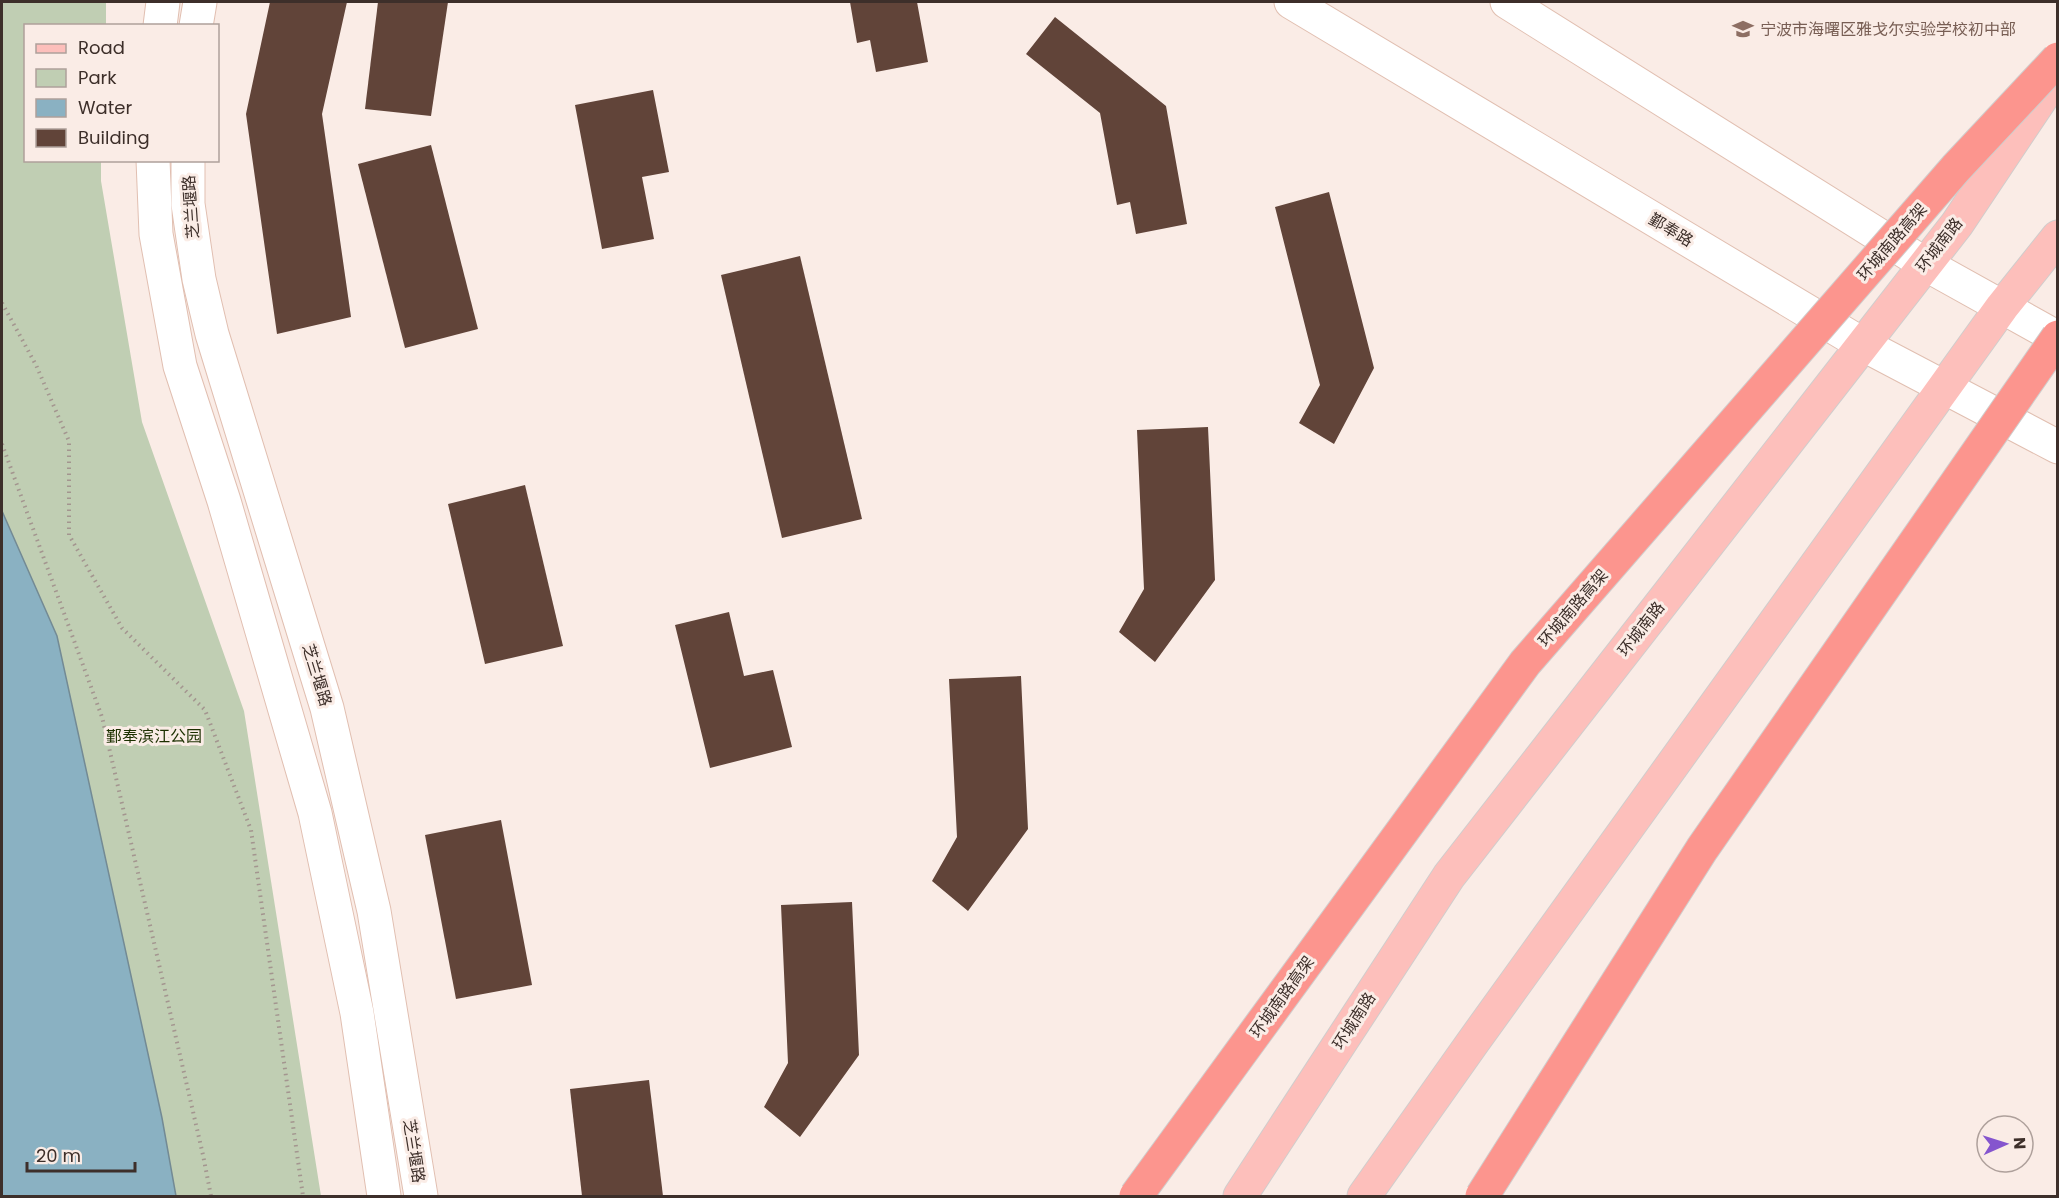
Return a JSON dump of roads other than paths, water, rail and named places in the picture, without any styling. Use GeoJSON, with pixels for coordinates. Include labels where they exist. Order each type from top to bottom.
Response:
{"type":"FeatureCollection","features":[{"type":"Feature","properties":{"kind":"highway","name":"环城南路高架"},"geometry":{"type":"LineString","coordinates":[[1136,1197],[1525,663],[1956,168],[2058,58]]}},
{"type":"Feature","properties":{"kind":"highway"},"geometry":{"type":"LineString","coordinates":[[1482,1197],[1702,849],[2058,338]]}},
{"type":"Feature","properties":{"kind":"main road","name":"环城南路"},"geometry":{"type":"LineString","coordinates":[[1240,1197],[1449,876],[1957,224],[2058,73]]}},
{"type":"Feature","properties":{"kind":"main road"},"geometry":{"type":"LineString","coordinates":[[1364,1197],[2002,307],[2058,237]]}},
{"type":"Feature","properties":{"kind":"street"},"geometry":{"type":"LineString","coordinates":[[160,24],[163,2]]}},
{"type":"Feature","properties":{"kind":"street"},"geometry":{"type":"LineString","coordinates":[[196,24],[200,2]]}},
{"type":"Feature","properties":{"kind":"street","name":"鄞奉路"},"geometry":{"type":"LineString","coordinates":[[1291,2],[1862,344],[2058,447]]}},
{"type":"Feature","properties":{"kind":"street"},"geometry":{"type":"LineString","coordinates":[[1507,2],[1924,264],[2058,338]]}},
{"type":"Feature","properties":{"kind":"street"},"geometry":{"type":"LineString","coordinates":[[153,162],[156,234],[180,366],[224,501],[315,813],[357,1013],[384,1197]]}},
{"type":"Feature","properties":{"kind":"street","name":"芝兰堰路"},"geometry":{"type":"LineString","coordinates":[[188,162],[188,204],[199,279],[212,334],[327,708],[374,911],[421,1197]]}},
{"type":"Feature","properties":{"kind":"street"},"geometry":{"type":"LineString","coordinates":[[1370,1197],[1389,1160]]}},
{"type":"Feature","properties":{"kind":"water"},"geometry":{"type":"Polygon","coordinates":[[[2,511],[57,636],[162,1118],[176,1196],[2,1196],[2,511]]]}},
{"type":"Feature","properties":{"kind":"place","name":"宁波市海曙区雅戈尔实验学校初中部"},"geometry":{"type":"Point","coordinates":[1743,29]}},
{"type":"Feature","properties":{"kind":"park label","name":"鄞奉滨江公园"},"geometry":{"type":"Point","coordinates":[154,736]}}]}
